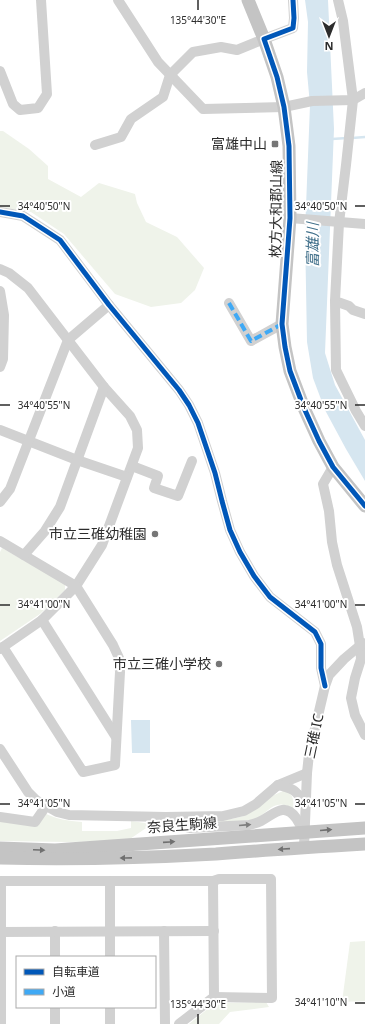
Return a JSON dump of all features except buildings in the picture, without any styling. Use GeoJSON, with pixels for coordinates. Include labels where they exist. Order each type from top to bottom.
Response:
{"type":"FeatureCollection","features":[{"type":"Feature","properties":{"kind":"main road","name":"枚方大和郡山線"},"geometry":{"type":"LineString","coordinates":[[248,0],[264,38],[277,77],[284,107],[289,146],[290,218],[282,324],[290,371],[316,435],[333,467],[365,506]]}},
{"type":"Feature","properties":{"kind":"main road","name":"奈良生駒線"},"geometry":{"type":"LineString","coordinates":[[0,848],[55,850],[365,828]]}},
{"type":"Feature","properties":{"kind":"main road","name":"奈良生駒線"},"geometry":{"type":"LineString","coordinates":[[0,858],[47,859],[139,857],[215,854],[365,844]]}},
{"type":"Feature","properties":{"kind":"street"},"geometry":{"type":"LineString","coordinates":[[0,71],[13,104],[20,110],[38,108],[47,94],[41,0]]}},
{"type":"Feature","properties":{"kind":"street"},"geometry":{"type":"LineString","coordinates":[[118,0],[158,62],[203,109],[284,107],[312,101],[349,100],[365,93]]}},
{"type":"Feature","properties":{"kind":"street"},"geometry":{"type":"LineString","coordinates":[[95,145],[121,137],[131,119],[163,97],[170,75],[193,52],[221,47],[237,50],[264,38],[293,28],[293,0]]}},
{"type":"Feature","properties":{"kind":"street"},"geometry":{"type":"LineString","coordinates":[[338,0],[343,21],[349,100],[346,165],[334,222],[336,370],[365,426]]}},
{"type":"Feature","properties":{"kind":"street"},"geometry":{"type":"LineString","coordinates":[[0,212],[23,216],[60,240],[109,305],[190,405],[198,423],[215,472],[230,530],[240,552],[254,576],[270,597],[315,632],[321,644],[321,668],[325,686]]}},
{"type":"Feature","properties":{"kind":"street"},"geometry":{"type":"LineString","coordinates":[[290,218],[365,224]]}},
{"type":"Feature","properties":{"kind":"street"},"geometry":{"type":"LineString","coordinates":[[0,269],[9,273],[28,288],[104,387],[130,416],[137,430],[138,448],[102,545],[76,586],[42,620],[2,648],[83,772],[115,765],[120,672],[118,658],[113,645],[76,586],[0,541]]}},
{"type":"Feature","properties":{"kind":"street"},"geometry":{"type":"LineString","coordinates":[[0,291],[3,359],[0,367]]}},
{"type":"Feature","properties":{"kind":"street"},"geometry":{"type":"LineString","coordinates":[[335,301],[350,306],[353,310],[365,314]]}},
{"type":"Feature","properties":{"kind":"street"},"geometry":{"type":"LineString","coordinates":[[229,303],[251,341],[282,324]]}},
{"type":"Feature","properties":{"kind":"street"},"geometry":{"type":"LineString","coordinates":[[0,502],[10,489],[68,340],[109,305]]}},
{"type":"Feature","properties":{"kind":"street"},"geometry":{"type":"LineString","coordinates":[[24,555],[45,532],[60,506],[104,387]]}},
{"type":"Feature","properties":{"kind":"street"},"geometry":{"type":"LineString","coordinates":[[0,430],[77,460],[127,477]]}},
{"type":"Feature","properties":{"kind":"street"},"geometry":{"type":"LineString","coordinates":[[132,466],[158,476],[154,488],[178,496],[192,461]]}},
{"type":"Feature","properties":{"kind":"street"},"geometry":{"type":"LineString","coordinates":[[333,467],[323,484],[329,511],[332,542],[337,565],[362,644],[361,659],[351,698],[355,715],[365,735]]}},
{"type":"Feature","properties":{"kind":"street"},"geometry":{"type":"LineString","coordinates":[[42,620],[116,736]]}},
{"type":"Feature","properties":{"kind":"street","name":"三碓 IC"},"geometry":{"type":"LineString","coordinates":[[304,847],[309,754],[325,686],[330,675],[344,659],[362,644]]}},
{"type":"Feature","properties":{"kind":"street"},"geometry":{"type":"LineString","coordinates":[[0,749],[28,792],[36,800],[57,812],[69,814],[166,817],[223,816],[244,811],[256,804],[278,785],[307,773]]}},
{"type":"Feature","properties":{"kind":"street"},"geometry":{"type":"LineString","coordinates":[[278,785],[294,790],[306,804]]}},
{"type":"Feature","properties":{"kind":"street"},"geometry":{"type":"LineString","coordinates":[[0,817],[35,822],[46,806]]}},
{"type":"Feature","properties":{"kind":"street"},"geometry":{"type":"LineString","coordinates":[[166,817],[190,828],[213,827],[255,824],[277,811],[283,810],[290,812],[295,817],[304,832]]}},
{"type":"Feature","properties":{"kind":"street"},"geometry":{"type":"LineString","coordinates":[[1,1024],[0,881],[110,882],[271,879],[272,998],[214,997],[179,1024]]}},
{"type":"Feature","properties":{"kind":"street"},"geometry":{"type":"LineString","coordinates":[[213,881],[214,997]]}},
{"type":"Feature","properties":{"kind":"street"},"geometry":{"type":"LineString","coordinates":[[110,882],[110,956]]}},
{"type":"Feature","properties":{"kind":"street"},"geometry":{"type":"LineString","coordinates":[[55,931],[55,956]]}},
{"type":"Feature","properties":{"kind":"street"},"geometry":{"type":"LineString","coordinates":[[164,931],[165,1024]]}},
{"type":"Feature","properties":{"kind":"street"},"geometry":{"type":"LineString","coordinates":[[0,932],[214,931]]}},
{"type":"Feature","properties":{"kind":"street"},"geometry":{"type":"LineString","coordinates":[[55,1008],[55,1024]]}},
{"type":"Feature","properties":{"kind":"street"},"geometry":{"type":"LineString","coordinates":[[110,1008],[110,1024]]}},
{"type":"Feature","properties":{"kind":"shaded area"},"geometry":{"type":"Polygon","coordinates":[[[0,131],[3,131],[29,149],[48,166],[48,179],[81,197],[99,183],[135,194],[137,203],[146,222],[177,237],[204,268],[195,290],[181,303],[151,307],[115,294],[64,234],[31,212],[0,207],[0,131]]]}},
{"type":"Feature","properties":{"kind":"shaded area"},"geometry":{"type":"Polygon","coordinates":[[[2,548],[65,584],[65,590],[40,614],[0,641],[0,552],[2,548]]]}},
{"type":"Feature","properties":{"kind":"shaded area"},"geometry":{"type":"Polygon","coordinates":[[[283,791],[291,795],[294,809],[287,806],[277,805],[254,820],[191,825],[191,822],[232,819],[244,816],[272,796],[283,791]]]}},
{"type":"Feature","properties":{"kind":"shaded area"},"geometry":{"type":"Polygon","coordinates":[[[44,813],[53,817],[82,822],[82,831],[117,831],[131,828],[131,821],[152,824],[127,841],[0,841],[0,820],[37,825],[44,813]]]}},
{"type":"Feature","properties":{"kind":"shaded area"},"geometry":{"type":"Polygon","coordinates":[[[365,941],[365,1001],[342,1002],[350,942],[365,941]]]}},
{"type":"Feature","properties":{"kind":"shaded area"},"geometry":{"type":"Polygon","coordinates":[[[266,1002],[269,1007],[230,1012],[219,1024],[189,1024],[215,1003],[266,1002]]]}},
{"type":"Feature","properties":{"kind":"water","name":"富雄川"},"geometry":{"type":"Polygon","coordinates":[[[305,0],[328,0],[334,129],[325,353],[335,385],[365,440],[365,481],[325,410],[313,378],[307,342],[305,232],[310,105],[307,72],[308,22],[305,0]]]}},
{"type":"Feature","properties":{"kind":"water"},"geometry":{"type":"Polygon","coordinates":[[[131,720],[150,720],[150,753],[132,753],[131,720]]]}},
{"type":"Feature","properties":{"kind":"waterway"},"geometry":{"type":"LineString","coordinates":[[352,138],[365,137]]}},
{"type":"Feature","properties":{"kind":"waterway"},"geometry":{"type":"LineString","coordinates":[[332,139],[347,138]]}},
{"type":"Feature","properties":{"kind":"marked path"},"geometry":{"type":"LineString","coordinates":[[229,303],[251,341],[282,324]]}},
{"type":"Feature","properties":{"kind":"cycle path"},"geometry":{"type":"LineString","coordinates":[[293,0],[293,28],[264,39],[277,77],[284,107],[289,146],[290,218],[282,324],[285,347],[290,371],[304,408],[319,441],[333,467],[365,506]]}},
{"type":"Feature","properties":{"kind":"cycle path"},"geometry":{"type":"LineString","coordinates":[[0,212],[23,216],[60,240],[109,305],[179,390],[198,423],[215,473],[230,530],[240,552],[254,576],[270,597],[315,632],[321,644],[321,668],[325,686]]}},
{"type":"Feature","properties":{"kind":"place","name":"富雄中山"},"geometry":{"type":"Point","coordinates":[275,144]}},
{"type":"Feature","properties":{"kind":"place","name":"市立三碓幼稚園"},"geometry":{"type":"Point","coordinates":[155,534]}},
{"type":"Feature","properties":{"kind":"place","name":"市立三碓小学校"},"geometry":{"type":"Point","coordinates":[219,664]}}]}
